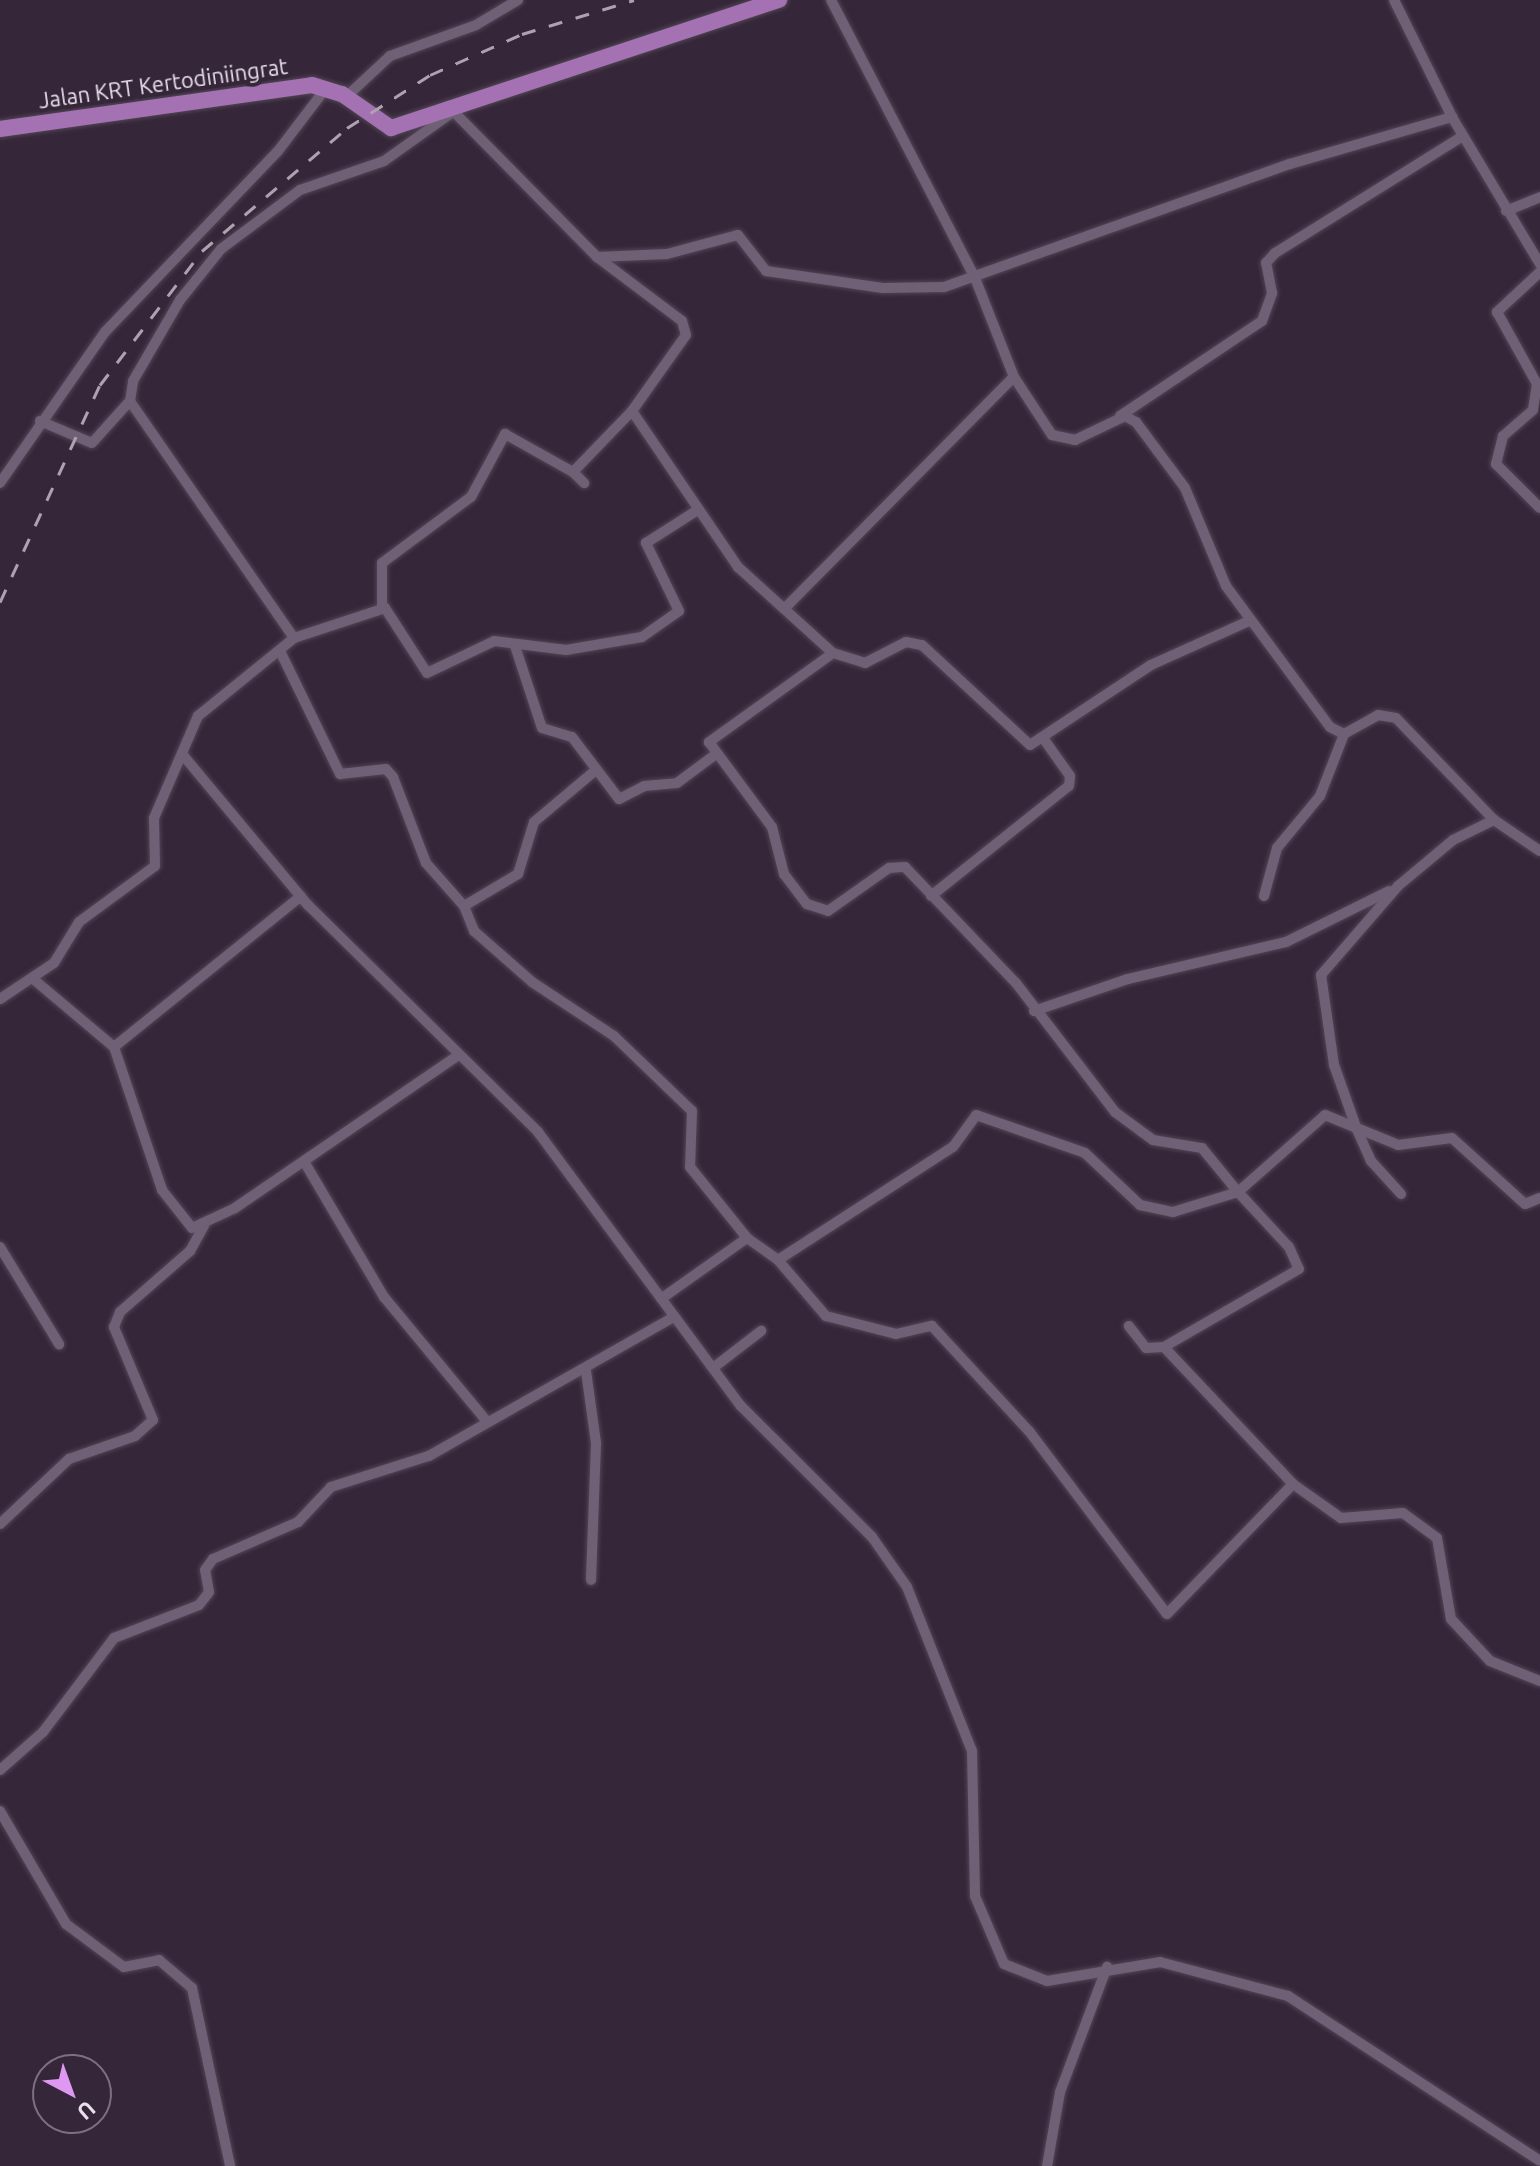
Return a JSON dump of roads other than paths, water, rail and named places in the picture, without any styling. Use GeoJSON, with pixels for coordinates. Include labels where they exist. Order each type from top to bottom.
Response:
{"type":"FeatureCollection","features":[{"type":"Feature","properties":{"kind":"main road","name":"Jalan KRT Kertodiniingrat"},"geometry":{"type":"LineString","coordinates":[[0,129],[271,85],[326,88],[346,97],[391,128],[779,0]]}},
{"type":"Feature","properties":{"kind":"street"},"geometry":{"type":"LineString","coordinates":[[346,97],[390,56],[476,25],[518,0]]}},
{"type":"Feature","properties":{"kind":"street"},"geometry":{"type":"LineString","coordinates":[[831,0],[975,278],[1014,377],[1060,439],[1082,438],[1116,419],[1262,321],[1272,293],[1266,263],[1275,253],[1463,136]]}},
{"type":"Feature","properties":{"kind":"street"},"geometry":{"type":"LineString","coordinates":[[1394,0],[1452,117],[1540,264]]}},
{"type":"Feature","properties":{"kind":"street"},"geometry":{"type":"LineString","coordinates":[[0,483],[40,421],[105,332],[278,151],[326,88]]}},
{"type":"Feature","properties":{"kind":"street"},"geometry":{"type":"LineString","coordinates":[[40,421],[92,443],[130,401],[180,300],[221,249],[300,190],[384,161],[451,109],[597,257],[686,328],[632,411],[573,472]]}},
{"type":"Feature","properties":{"kind":"street"},"geometry":{"type":"LineString","coordinates":[[597,257],[667,254],[738,235],[756,266],[789,276],[920,290],[975,278],[1290,164],[1452,117]]}},
{"type":"Feature","properties":{"kind":"street"},"geometry":{"type":"LineString","coordinates":[[1506,211],[1540,197]]}},
{"type":"Feature","properties":{"kind":"street"},"geometry":{"type":"LineString","coordinates":[[1540,272],[1497,312],[1537,384],[1533,410],[1503,436],[1496,464],[1540,508]]}},
{"type":"Feature","properties":{"kind":"street"},"geometry":{"type":"LineString","coordinates":[[787,606],[1014,377]]}},
{"type":"Feature","properties":{"kind":"street"},"geometry":{"type":"LineString","coordinates":[[130,401],[294,638]]}},
{"type":"Feature","properties":{"kind":"street"},"geometry":{"type":"LineString","coordinates":[[632,411],[696,511],[738,567],[787,606],[833,653],[865,663],[906,642],[922,645],[1014,737],[1030,745],[1095,697],[1249,621]]}},
{"type":"Feature","properties":{"kind":"street"},"geometry":{"type":"LineString","coordinates":[[1116,419],[1136,422],[1185,488],[1249,621],[1330,727],[1344,734]]}},
{"type":"Feature","properties":{"kind":"street"},"geometry":{"type":"LineString","coordinates":[[584,483],[573,472],[505,434],[471,497],[382,563],[382,608],[423,673],[487,642],[566,650],[642,637],[679,611],[646,543],[696,511]]}},
{"type":"Feature","properties":{"kind":"street"},"geometry":{"type":"LineString","coordinates":[[0,999],[61,956],[79,922],[155,866],[154,818],[198,716],[220,692],[294,638],[382,608]]}},
{"type":"Feature","properties":{"kind":"street"},"geometry":{"type":"LineString","coordinates":[[515,646],[542,728],[572,737],[621,800],[644,786],[677,783],[716,754]]}},
{"type":"Feature","properties":{"kind":"street"},"geometry":{"type":"LineString","coordinates":[[280,651],[337,769],[354,778],[389,772],[426,863],[464,906],[486,944],[614,1036],[686,1104],[695,1121],[686,1156],[696,1181],[747,1238],[778,1260],[826,1316],[896,1334],[932,1326],[1029,1431],[1167,1614],[1293,1484]]}},
{"type":"Feature","properties":{"kind":"street"},"geometry":{"type":"LineString","coordinates":[[833,653],[711,738],[716,754],[772,827],[784,874],[812,908],[837,906],[897,865],[931,896],[1034,1011],[1115,1112],[1153,1140],[1202,1148],[1289,1247],[1299,1269],[1164,1347],[1146,1348],[1129,1326]]}},
{"type":"Feature","properties":{"kind":"street"},"geometry":{"type":"LineString","coordinates":[[1264,896],[1277,848],[1320,796],[1344,734],[1378,715],[1396,718],[1494,820],[1539,848]]}},
{"type":"Feature","properties":{"kind":"street"},"geometry":{"type":"LineString","coordinates":[[931,896],[1069,786],[1070,776],[1043,738]]}},
{"type":"Feature","properties":{"kind":"street"},"geometry":{"type":"LineString","coordinates":[[182,754],[301,896],[457,1056],[538,1132],[713,1368],[872,1537],[907,1587],[972,1751],[975,1896],[1004,1964],[1047,1981],[1107,1967],[1160,1962],[1288,1996],[1540,2161]]}},
{"type":"Feature","properties":{"kind":"street"},"geometry":{"type":"LineString","coordinates":[[464,906],[518,874],[534,822],[596,770]]}},
{"type":"Feature","properties":{"kind":"street"},"geometry":{"type":"LineString","coordinates":[[1401,1194],[1371,1161],[1356,1127],[1334,1065],[1319,985],[1326,963],[1398,886],[1453,840],[1494,820]]}},
{"type":"Feature","properties":{"kind":"street"},"geometry":{"type":"LineString","coordinates":[[1034,1011],[1128,979],[1286,942],[1398,886]]}},
{"type":"Feature","properties":{"kind":"street"},"geometry":{"type":"LineString","coordinates":[[114,1047],[301,896]]}},
{"type":"Feature","properties":{"kind":"street"},"geometry":{"type":"LineString","coordinates":[[32,978],[114,1047],[162,1190],[185,1223],[204,1226]]}},
{"type":"Feature","properties":{"kind":"street"},"geometry":{"type":"LineString","coordinates":[[0,1524],[69,1459],[135,1436],[153,1420],[114,1327],[120,1312],[190,1251],[204,1226],[305,1163],[457,1056]]}},
{"type":"Feature","properties":{"kind":"street"},"geometry":{"type":"LineString","coordinates":[[778,1260],[953,1147],[976,1115],[1085,1153],[1140,1205],[1173,1212],[1238,1192],[1325,1115],[1398,1145],[1452,1138],[1525,1204]]}},
{"type":"Feature","properties":{"kind":"street"},"geometry":{"type":"LineString","coordinates":[[305,1163],[384,1297],[485,1419]]}},
{"type":"Feature","properties":{"kind":"street"},"geometry":{"type":"LineString","coordinates":[[1525,1204],[1540,1189]]}},
{"type":"Feature","properties":{"kind":"street"},"geometry":{"type":"LineString","coordinates":[[1525,1204],[1540,1198]]}},
{"type":"Feature","properties":{"kind":"street"},"geometry":{"type":"LineString","coordinates":[[661,1299],[747,1238]]}},
{"type":"Feature","properties":{"kind":"street"},"geometry":{"type":"LineString","coordinates":[[0,1247],[59,1344]]}},
{"type":"Feature","properties":{"kind":"street"},"geometry":{"type":"LineString","coordinates":[[0,1770],[43,1732],[114,1638],[199,1605],[209,1592],[205,1570],[213,1559],[298,1522],[331,1487],[429,1456],[485,1419],[586,1371],[674,1317]]}},
{"type":"Feature","properties":{"kind":"street"},"geometry":{"type":"LineString","coordinates":[[713,1368],[761,1331]]}},
{"type":"Feature","properties":{"kind":"street"},"geometry":{"type":"LineString","coordinates":[[1164,1347],[1293,1484],[1341,1518],[1403,1513],[1437,1538],[1451,1619],[1490,1661],[1540,1681]]}},
{"type":"Feature","properties":{"kind":"street"},"geometry":{"type":"LineString","coordinates":[[586,1371],[596,1443],[591,1580]]}},
{"type":"Feature","properties":{"kind":"street"},"geometry":{"type":"LineString","coordinates":[[0,1811],[66,1924],[124,1967],[159,1960],[192,1988],[230,2166]]}},
{"type":"Feature","properties":{"kind":"street"},"geometry":{"type":"LineString","coordinates":[[1047,2166],[1060,2092],[1107,1967]]}},
{"type":"Feature","properties":{"kind":"railway"},"geometry":{"type":"LineString","coordinates":[[0,602],[100,385],[202,251],[347,128],[430,75],[522,34],[634,0]]}}]}
